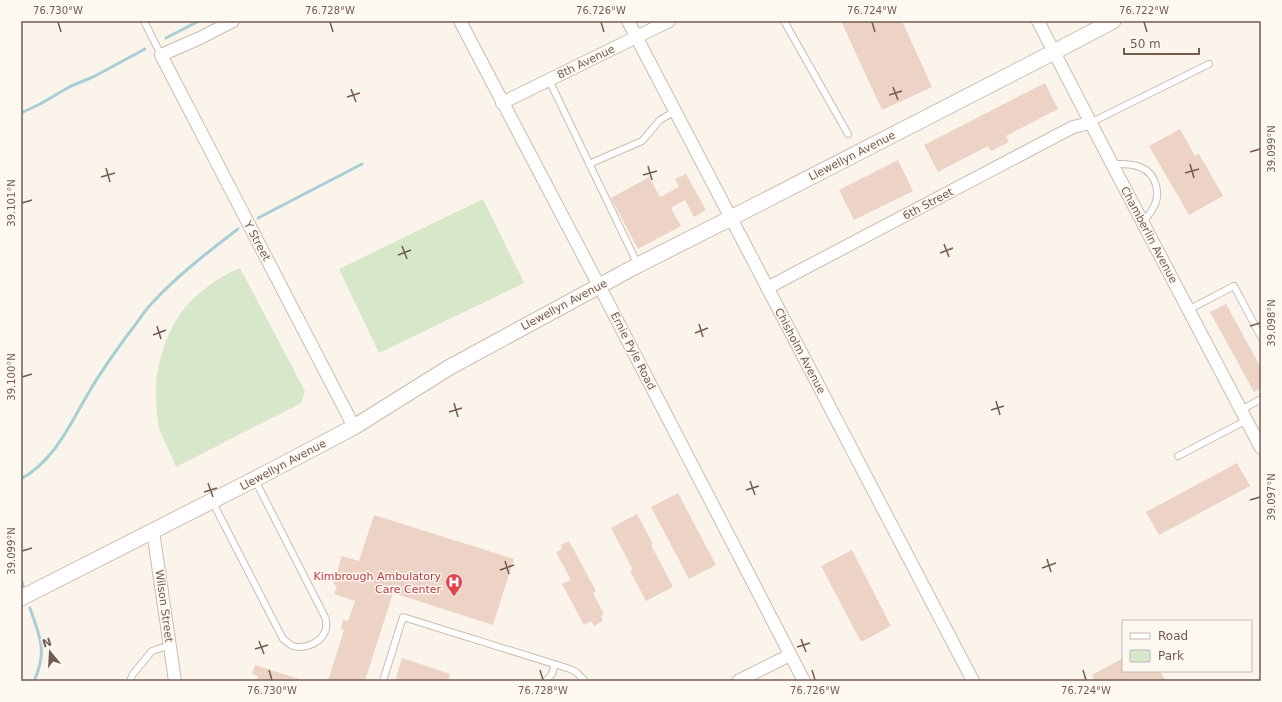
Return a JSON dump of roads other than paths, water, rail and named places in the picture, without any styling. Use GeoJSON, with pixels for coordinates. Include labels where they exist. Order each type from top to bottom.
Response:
{"type":"FeatureCollection","features":[{"type":"Feature","properties":{"kind":"street"},"geometry":{"type":"LineString","coordinates":[[161,55],[200,38],[233,21]]}},
{"type":"Feature","properties":{"kind":"street","name":"Ernie Pyle Road"},"geometry":{"type":"LineString","coordinates":[[460,21],[804,681]]}},
{"type":"Feature","properties":{"kind":"street","name":"Chisholm Avenue"},"geometry":{"type":"LineString","coordinates":[[628,21],[973,681]]}},
{"type":"Feature","properties":{"kind":"street","name":"8th Avenue"},"geometry":{"type":"LineString","coordinates":[[502,103],[669,21]]}},
{"type":"Feature","properties":{"kind":"street","name":"Chamberlin Avenue"},"geometry":{"type":"LineString","coordinates":[[1038,21],[1261,448]]}},
{"type":"Feature","properties":{"kind":"street","name":"Llewellyn Avenue"},"geometry":{"type":"LineString","coordinates":[[21,598],[255,480],[354,427],[457,363],[638,265],[1112,21]]}},
{"type":"Feature","properties":{"kind":"street","name":"Y Street"},"geometry":{"type":"LineString","coordinates":[[161,55],[354,427]]}},
{"type":"Feature","properties":{"kind":"street","name":"6th Street"},"geometry":{"type":"LineString","coordinates":[[767,288],[1073,127],[1090,123]]}},
{"type":"Feature","properties":{"kind":"street","name":"Wilson Street"},"geometry":{"type":"LineString","coordinates":[[154,531],[174,681]]}},
{"type":"Feature","properties":{"kind":"street"},"geometry":{"type":"LineString","coordinates":[[738,681],[790,655]]}},
{"type":"Feature","properties":{"kind":"lane"},"geometry":{"type":"LineString","coordinates":[[144,21],[161,55]]}},
{"type":"Feature","properties":{"kind":"lane"},"geometry":{"type":"LineString","coordinates":[[784,21],[848,134]]}},
{"type":"Feature","properties":{"kind":"lane"},"geometry":{"type":"LineString","coordinates":[[1090,123],[1209,64]]}},
{"type":"Feature","properties":{"kind":"lane"},"geometry":{"type":"LineString","coordinates":[[549,80],[638,265]]}},
{"type":"Feature","properties":{"kind":"lane"},"geometry":{"type":"LineString","coordinates":[[590,164],[642,141],[660,120],[675,111]]}},
{"type":"Feature","properties":{"kind":"lane"},"geometry":{"type":"LineString","coordinates":[[1112,164],[1126,163],[1140,166],[1154,179],[1157,186],[1156,203],[1142,222]]}},
{"type":"Feature","properties":{"kind":"lane"},"geometry":{"type":"LineString","coordinates":[[1188,310],[1234,286],[1261,337]]}},
{"type":"Feature","properties":{"kind":"lane"},"geometry":{"type":"LineString","coordinates":[[1178,456],[1244,415],[1261,399]]}},
{"type":"Feature","properties":{"kind":"lane"},"geometry":{"type":"LineString","coordinates":[[212,501],[283,639],[292,646],[303,648],[312,644],[321,638],[326,628],[326,619],[255,480]]}},
{"type":"Feature","properties":{"kind":"lane"},"geometry":{"type":"LineString","coordinates":[[382,681],[403,617],[555,664],[576,672],[585,681]]}},
{"type":"Feature","properties":{"kind":"lane"},"geometry":{"type":"LineString","coordinates":[[130,681],[132,674],[152,651],[170,645]]}},
{"type":"Feature","properties":{"kind":"lane"},"geometry":{"type":"LineString","coordinates":[[546,681],[552,674],[555,664]]}},
{"type":"Feature","properties":{"kind":"waterway"},"geometry":{"type":"LineString","coordinates":[[166,38],[199,21]]}},
{"type":"Feature","properties":{"kind":"waterway"},"geometry":{"type":"LineString","coordinates":[[21,113],[145,49]]}},
{"type":"Feature","properties":{"kind":"waterway"},"geometry":{"type":"LineString","coordinates":[[258,218],[362,164]]}},
{"type":"Feature","properties":{"kind":"waterway"},"geometry":{"type":"LineString","coordinates":[[21,479],[43,462],[61,440],[104,368],[150,305],[183,273],[238,229]]}},
{"type":"Feature","properties":{"kind":"waterway"},"geometry":{"type":"LineString","coordinates":[[21,579],[23,586]]}},
{"type":"Feature","properties":{"kind":"waterway"},"geometry":{"type":"LineString","coordinates":[[30,608],[39,636],[42,652],[41,661],[34,681]]}},
{"type":"Feature","properties":{"kind":"place","name":"Kimbrough Ambulatory Care Center"},"geometry":{"type":"Point","coordinates":[454,597]}}]}
